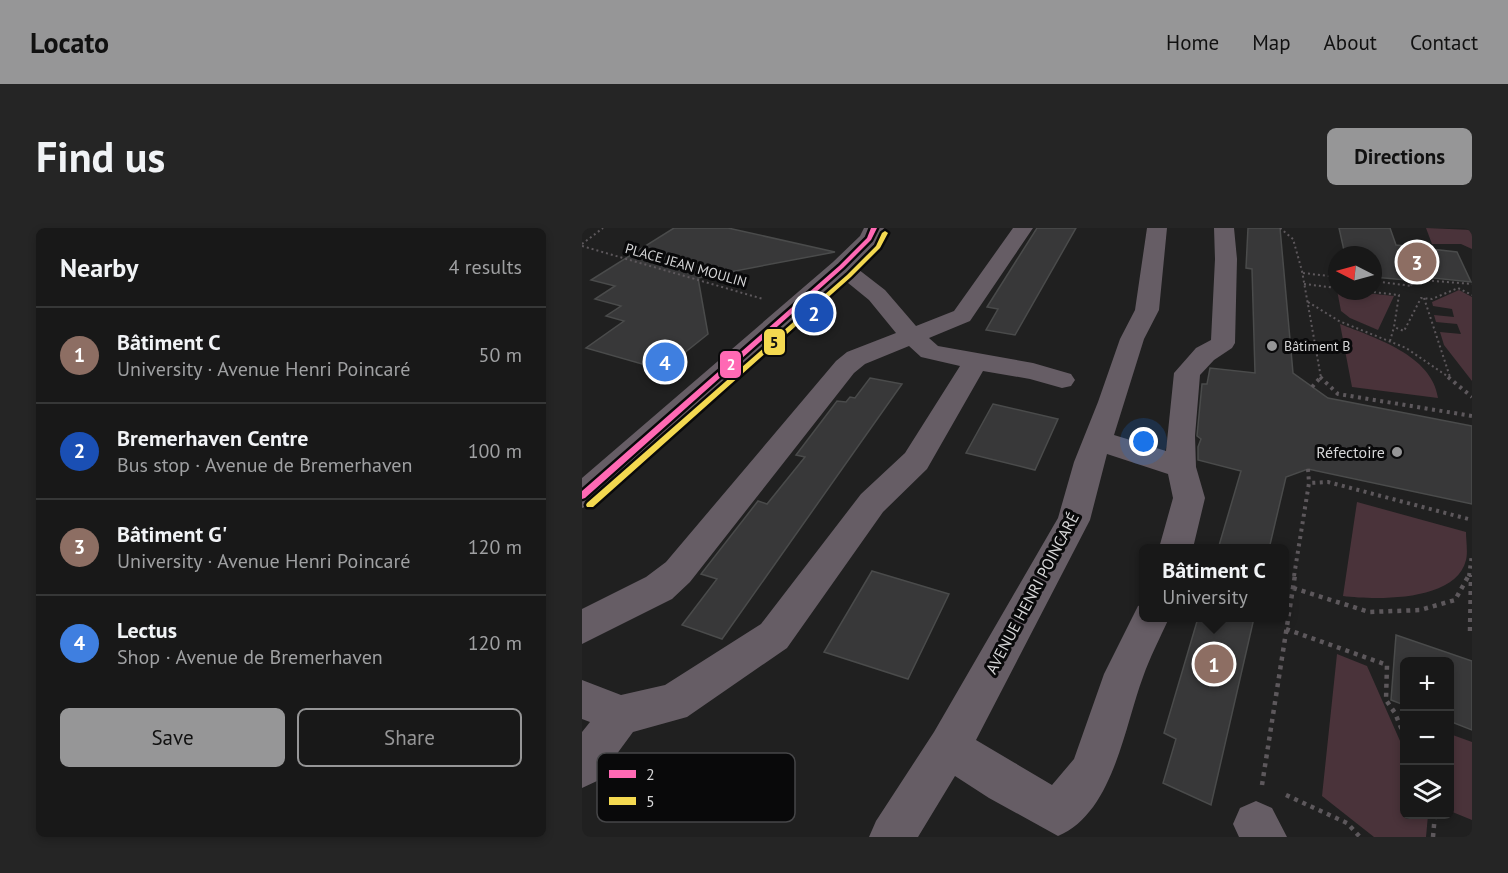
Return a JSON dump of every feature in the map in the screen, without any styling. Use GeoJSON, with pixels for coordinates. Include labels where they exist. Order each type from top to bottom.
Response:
{"type":"FeatureCollection","features":[{"type":"Feature","properties":{"kind":"street"},"geometry":{"type":"LineString","coordinates":[[582,496],[841,267],[869,239],[874,228]]}},
{"type":"Feature","properties":{"kind":"street"},"geometry":{"type":"LineString","coordinates":[[582,627],[659,588],[678,572],[845,367],[862,354],[962,316],[1023,228]]}},
{"type":"Feature","properties":{"kind":"street","name":"AVENUE HENRI POINCARÉ"},"geometry":{"type":"LineString","coordinates":[[892,837],[948,747],[1074,520],[1089,462],[1132,339],[1147,310],[1157,228]]}},
{"type":"Feature","properties":{"kind":"street"},"geometry":{"type":"LineString","coordinates":[[1177,544],[1189,498],[1181,467],[1181,436],[1187,373],[1204,354],[1223,343],[1226,259],[1224,228]]}},
{"type":"Feature","properties":{"kind":"street"},"geometry":{"type":"LineString","coordinates":[[841,267],[877,295],[910,334],[930,351],[976,362],[1033,371],[1062,380]]}},
{"type":"Feature","properties":{"kind":"street"},"geometry":{"type":"LineString","coordinates":[[582,699],[621,715],[673,703],[774,636],[872,503],[916,461],[976,362]]}},
{"type":"Feature","properties":{"kind":"street"},"geometry":{"type":"LineString","coordinates":[[1097,440],[1181,467]]}},
{"type":"Feature","properties":{"kind":"street"},"geometry":{"type":"LineString","coordinates":[[948,747],[1004,783],[1058,813],[1091,772],[1124,674],[1149,622]]}},
{"type":"Feature","properties":{"kind":"street"},"geometry":{"type":"LineString","coordinates":[[582,766],[621,715]]}},
{"type":"Feature","properties":{"kind":"path"},"geometry":{"type":"LineString","coordinates":[[582,245],[603,228]]}},
{"type":"Feature","properties":{"kind":"path"},"geometry":{"type":"LineString","coordinates":[[1280,228],[1293,239],[1303,273],[1320,378],[1338,394],[1472,416]]}},
{"type":"Feature","properties":{"kind":"path","name":"PLACE JEAN MOULIN"},"geometry":{"type":"LineString","coordinates":[[582,245],[764,297],[745,330],[763,335]]}},
{"type":"Feature","properties":{"kind":"path"},"geometry":{"type":"LineString","coordinates":[[1303,273],[1328,276]]}},
{"type":"Feature","properties":{"kind":"path"},"geometry":{"type":"LineString","coordinates":[[1382,282],[1412,286],[1409,279],[1472,284]]}},
{"type":"Feature","properties":{"kind":"path"},"geometry":{"type":"LineString","coordinates":[[1304,284],[1328,287]]}},
{"type":"Feature","properties":{"kind":"path"},"geometry":{"type":"LineString","coordinates":[[1394,327],[1404,331],[1421,298],[1432,299],[1458,288],[1472,295]]}},
{"type":"Feature","properties":{"kind":"path"},"geometry":{"type":"LineString","coordinates":[[1382,293],[1399,295],[1390,340]]}},
{"type":"Feature","properties":{"kind":"path"},"geometry":{"type":"LineString","coordinates":[[1424,298],[1450,380]]}},
{"type":"Feature","properties":{"kind":"path"},"geometry":{"type":"LineString","coordinates":[[1307,301],[1315,309],[1340,322],[1390,340],[1427,360],[1472,397]]}},
{"type":"Feature","properties":{"kind":"path"},"geometry":{"type":"LineString","coordinates":[[1312,387],[1320,378]]}},
{"type":"Feature","properties":{"kind":"path"},"geometry":{"type":"LineString","coordinates":[[1289,611],[1309,483],[1308,469]]}},
{"type":"Feature","properties":{"kind":"path"},"geometry":{"type":"LineString","coordinates":[[1309,483],[1328,482],[1472,520]]}},
{"type":"Feature","properties":{"kind":"path"},"geometry":{"type":"LineString","coordinates":[[1470,632],[1472,554]]}},
{"type":"Feature","properties":{"kind":"path"},"geometry":{"type":"LineString","coordinates":[[1293,588],[1369,612],[1420,610],[1455,600],[1471,572]]}},
{"type":"Feature","properties":{"kind":"path"},"geometry":{"type":"LineString","coordinates":[[1287,622],[1268,806],[1347,823],[1360,837]]}},
{"type":"Feature","properties":{"kind":"path"},"geometry":{"type":"LineString","coordinates":[[1286,629],[1387,665],[1386,700],[1400,725]]}},
{"type":"Feature","properties":{"kind":"path"},"geometry":{"type":"LineString","coordinates":[[1432,837],[1434,819]]}},
{"type":"Feature","properties":{"kind":"shaded area"},"geometry":{"type":"Polygon","coordinates":[[[1426,228],[1472,230],[1472,249],[1461,244],[1432,244],[1426,228]]]}},
{"type":"Feature","properties":{"kind":"shaded area"},"geometry":{"type":"Polygon","coordinates":[[[1459,290],[1472,297],[1472,381],[1444,345],[1440,332],[1461,334],[1457,324],[1436,322],[1434,315],[1454,317],[1452,309],[1433,306],[1432,302],[1459,290]]]}},
{"type":"Feature","properties":{"kind":"shaded area"},"geometry":{"type":"Polygon","coordinates":[[[1382,295],[1394,296],[1378,330],[1350,318],[1341,311],[1339,300],[1382,300],[1382,295]]]}},
{"type":"Feature","properties":{"kind":"shaded area"},"geometry":{"type":"Polygon","coordinates":[[[1340,324],[1385,342],[1414,359],[1434,383],[1438,398],[1352,387],[1340,324]]]}},
{"type":"Feature","properties":{"kind":"shaded area"},"geometry":{"type":"Polygon","coordinates":[[[1357,502],[1466,532],[1467,557],[1459,574],[1447,584],[1413,595],[1375,598],[1343,596],[1357,502]]]}},
{"type":"Feature","properties":{"kind":"shaded area"},"geometry":{"type":"Polygon","coordinates":[[[1337,654],[1367,666],[1400,741],[1400,819],[1428,819],[1426,837],[1374,837],[1322,796],[1337,654]]]}},
{"type":"Feature","properties":{"kind":"shaded area"},"geometry":{"type":"Polygon","coordinates":[[[1454,735],[1472,742],[1472,820],[1454,813],[1454,735]]]}},
{"type":"Feature","properties":{"kind":"building"},"geometry":{"type":"Polygon","coordinates":[[[674,228],[728,228],[835,252],[698,278],[708,334],[663,370],[586,348],[624,321],[606,316],[621,306],[595,299],[615,286],[591,280],[674,228]]]}},
{"type":"Feature","properties":{"kind":"building"},"geometry":{"type":"Polygon","coordinates":[[[1037,228],[1076,228],[1015,335],[986,330],[998,309],[987,307],[1037,228]]]}},
{"type":"Feature","properties":{"kind":"building"},"geometry":{"type":"Polygon","coordinates":[[[1248,228],[1280,228],[1293,373],[1328,398],[1472,426],[1472,504],[1308,469],[1286,477],[1270,544],[1219,544],[1241,471],[1198,460],[1198,447],[1201,439],[1197,436],[1202,384],[1207,384],[1210,368],[1255,373],[1252,269],[1246,268],[1248,228]]]}},
{"type":"Feature","properties":{"kind":"building"},"geometry":{"type":"Polygon","coordinates":[[[1339,228],[1390,228],[1396,245],[1457,252],[1471,282],[1405,275],[1406,280],[1382,278],[1382,246],[1343,246],[1339,228]]]}},
{"type":"Feature","properties":{"kind":"building"},"geometry":{"type":"Polygon","coordinates":[[[870,378],[902,384],[722,639],[682,625],[717,579],[701,574],[758,501],[767,504],[805,457],[796,455],[837,401],[846,402],[850,397],[855,398],[870,378]]]}},
{"type":"Feature","properties":{"kind":"building"},"geometry":{"type":"Polygon","coordinates":[[[993,404],[1058,419],[1035,470],[966,453],[993,404]]]}},
{"type":"Feature","properties":{"kind":"building"},"geometry":{"type":"Polygon","coordinates":[[[872,571],[949,594],[908,679],[824,652],[872,571]]]}},
{"type":"Feature","properties":{"kind":"building"},"geometry":{"type":"Polygon","coordinates":[[[1197,622],[1253,622],[1211,805],[1163,783],[1176,739],[1164,733],[1197,622]]]}},
{"type":"Feature","properties":{"kind":"building"},"geometry":{"type":"Polygon","coordinates":[[[1396,635],[1472,661],[1472,730],[1454,723],[1454,657],[1400,657],[1400,703],[1391,700],[1396,635]]]}},
{"type":"Feature","properties":{"kind":"transit line","name":"2"},"geometry":{"type":"LineString","coordinates":[[582,496],[841,267],[869,239],[874,228]]}},
{"type":"Feature","properties":{"kind":"transit line","name":"5"},"geometry":{"type":"LineString","coordinates":[[590,505],[849,276],[878,247],[885,233]]}},
{"type":"Feature","properties":{"kind":"place","name":"Bâtiment G'"},"geometry":{"type":"Point","coordinates":[1417,262]}},
{"type":"Feature","properties":{"kind":"place","name":"Bremerhaven Centre"},"geometry":{"type":"Point","coordinates":[814,313]}},
{"type":"Feature","properties":{"kind":"place","name":"Bâtiment B"},"geometry":{"type":"Point","coordinates":[1272,346]}},
{"type":"Feature","properties":{"kind":"place","name":"Lectus"},"geometry":{"type":"Point","coordinates":[665,362]}},
{"type":"Feature","properties":{"kind":"place","name":"Réfectoire"},"geometry":{"type":"Point","coordinates":[1397,452]}},
{"type":"Feature","properties":{"kind":"place","name":"Bâtiment C"},"geometry":{"type":"Point","coordinates":[1214,664]}}]}
